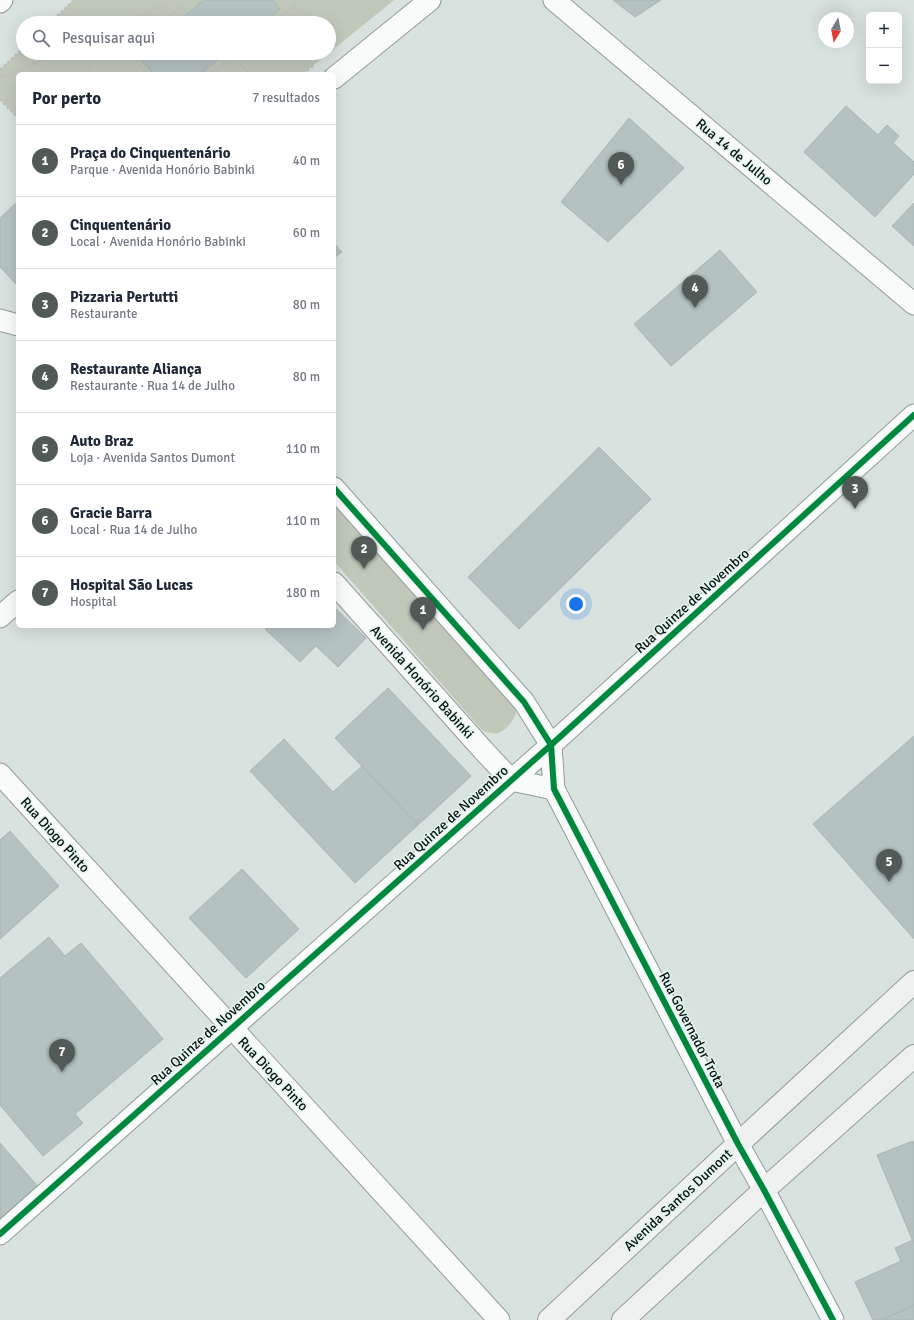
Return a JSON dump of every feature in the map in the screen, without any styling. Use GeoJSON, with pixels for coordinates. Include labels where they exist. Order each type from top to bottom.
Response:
{"type":"FeatureCollection","features":[{"type":"Feature","properties":{"kind":"main road","name":"Avenida Santos Dumont"},"geometry":{"type":"LineString","coordinates":[[549,1320],[914,982]]}},
{"type":"Feature","properties":{"kind":"main road"},"geometry":{"type":"LineString","coordinates":[[623,1320],[764,1190],[914,1056]]}},
{"type":"Feature","properties":{"kind":"street"},"geometry":{"type":"LineString","coordinates":[[336,76],[430,0]]}},
{"type":"Feature","properties":{"kind":"street","name":"Rua 14 de Julho"},"geometry":{"type":"LineString","coordinates":[[554,0],[914,304]]}},
{"type":"Feature","properties":{"kind":"street"},"geometry":{"type":"LineString","coordinates":[[0,320],[16,324]]}},
{"type":"Feature","properties":{"kind":"street","name":"Rua Quinze de Novembro"},"geometry":{"type":"LineString","coordinates":[[0,1234],[551,745],[914,416]]}},
{"type":"Feature","properties":{"kind":"street"},"geometry":{"type":"LineString","coordinates":[[336,490],[524,702],[551,745]]}},
{"type":"Feature","properties":{"kind":"street","name":"Avenida Honório Babinki"},"geometry":{"type":"LineString","coordinates":[[336,584],[477,744],[511,780]]}},
{"type":"Feature","properties":{"kind":"street"},"geometry":{"type":"LineString","coordinates":[[0,617],[16,603]]}},
{"type":"Feature","properties":{"kind":"street","name":"Rua Governador Trota"},"geometry":{"type":"LineString","coordinates":[[551,745],[554,790],[738,1144],[833,1320]]}},
{"type":"Feature","properties":{"kind":"street","name":"Rua Diogo Pinto"},"geometry":{"type":"LineString","coordinates":[[0,774],[231,1029],[499,1320]]}},
{"type":"Feature","properties":{"kind":"street"},"geometry":{"type":"LineString","coordinates":[[511,780],[554,790]]}},
{"type":"Feature","properties":{"kind":"path"},"geometry":{"type":"LineString","coordinates":[[57,16],[74,0]]}},
{"type":"Feature","properties":{"kind":"path"},"geometry":{"type":"LineString","coordinates":[[141,16],[175,0]]}},
{"type":"Feature","properties":{"kind":"path"},"geometry":{"type":"LineString","coordinates":[[169,16],[186,0]]}},
{"type":"Feature","properties":{"kind":"path"},"geometry":{"type":"LineString","coordinates":[[283,16],[302,0]]}},
{"type":"Feature","properties":{"kind":"path"},"geometry":{"type":"LineString","coordinates":[[0,70],[16,55]]}},
{"type":"Feature","properties":{"kind":"path"},"geometry":{"type":"LineString","coordinates":[[0,78],[43,60]]}},
{"type":"Feature","properties":{"kind":"path"},"geometry":{"type":"LineString","coordinates":[[85,60],[90,72]]}},
{"type":"Feature","properties":{"kind":"path"},"geometry":{"type":"LineString","coordinates":[[135,60],[145,72]]}},
{"type":"Feature","properties":{"kind":"path"},"geometry":{"type":"LineString","coordinates":[[214,72],[229,60]]}},
{"type":"Feature","properties":{"kind":"path"},"geometry":{"type":"LineString","coordinates":[[240,60],[249,72]]}},
{"type":"Feature","properties":{"kind":"path"},"geometry":{"type":"LineString","coordinates":[[0,99],[16,116]]}},
{"type":"Feature","properties":{"kind":"green space"},"geometry":{"type":"Polygon","coordinates":[[[74,0],[204,0],[185,16],[57,16],[74,0]]]}},
{"type":"Feature","properties":{"kind":"green space"},"geometry":{"type":"Polygon","coordinates":[[[273,0],[394,0],[336,47],[336,16],[272,16],[280,9],[273,0]]]}},
{"type":"Feature","properties":{"kind":"green space"},"geometry":{"type":"Polygon","coordinates":[[[16,55],[16,60],[142,60],[152,72],[16,72],[16,116],[0,99],[0,70],[16,55]]]}},
{"type":"Feature","properties":{"kind":"green space"},"geometry":{"type":"Polygon","coordinates":[[[217,60],[320,60],[305,72],[202,72],[217,60]]]}},
{"type":"Feature","properties":{"kind":"green space"},"geometry":{"type":"Polygon","coordinates":[[[336,500],[513,700],[516,710],[515,715],[510,724],[504,730],[498,733],[490,733],[482,730],[336,563],[336,500]]]}},
{"type":"Feature","properties":{"kind":"building"},"geometry":{"type":"Polygon","coordinates":[[[204,0],[273,0],[280,9],[272,16],[185,16],[204,0]]]}},
{"type":"Feature","properties":{"kind":"building"},"geometry":{"type":"Polygon","coordinates":[[[613,0],[661,0],[635,17],[613,0]]]}},
{"type":"Feature","properties":{"kind":"building"},"geometry":{"type":"Polygon","coordinates":[[[141,60],[217,60],[202,72],[152,72],[141,60]]]}},
{"type":"Feature","properties":{"kind":"building"},"geometry":{"type":"Polygon","coordinates":[[[846,106],[878,135],[887,125],[899,136],[893,143],[914,162],[914,174],[875,217],[804,152],[846,106]]]}},
{"type":"Feature","properties":{"kind":"building"},"geometry":{"type":"Polygon","coordinates":[[[629,118],[684,168],[608,242],[561,202],[629,118]]]}},
{"type":"Feature","properties":{"kind":"building"},"geometry":{"type":"Polygon","coordinates":[[[16,203],[16,284],[0,267],[0,218],[16,203]]]}},
{"type":"Feature","properties":{"kind":"building"},"geometry":{"type":"Polygon","coordinates":[[[914,203],[914,246],[892,226],[914,203]]]}},
{"type":"Feature","properties":{"kind":"building"},"geometry":{"type":"Polygon","coordinates":[[[336,245],[342,252],[336,256],[336,245]]]}},
{"type":"Feature","properties":{"kind":"building"},"geometry":{"type":"Polygon","coordinates":[[[720,250],[757,292],[671,366],[634,324],[720,250]]]}},
{"type":"Feature","properties":{"kind":"building"},"geometry":{"type":"Polygon","coordinates":[[[599,447],[651,499],[519,629],[468,577],[599,447]]]}},
{"type":"Feature","properties":{"kind":"building"},"geometry":{"type":"Polygon","coordinates":[[[336,609],[366,638],[338,667],[316,646],[300,662],[265,629],[336,628],[336,609]]]}},
{"type":"Feature","properties":{"kind":"building"},"geometry":{"type":"Polygon","coordinates":[[[388,688],[471,776],[418,825],[335,738],[388,688]]]}},
{"type":"Feature","properties":{"kind":"building"},"geometry":{"type":"Polygon","coordinates":[[[914,736],[914,939],[813,824],[914,736]]]}},
{"type":"Feature","properties":{"kind":"building"},"geometry":{"type":"Polygon","coordinates":[[[284,739],[333,792],[362,766],[418,825],[355,883],[250,771],[284,739]]]}},
{"type":"Feature","properties":{"kind":"building"},"geometry":{"type":"Polygon","coordinates":[[[10,831],[59,886],[0,939],[0,840],[10,831]]]}},
{"type":"Feature","properties":{"kind":"building"},"geometry":{"type":"Polygon","coordinates":[[[242,869],[299,929],[246,978],[189,918],[242,869]]]}},
{"type":"Feature","properties":{"kind":"building"},"geometry":{"type":"Polygon","coordinates":[[[49,937],[65,956],[81,943],[163,1039],[75,1114],[83,1123],[43,1156],[0,1105],[0,978],[49,937]]]}},
{"type":"Feature","properties":{"kind":"building"},"geometry":{"type":"Polygon","coordinates":[[[913,1141],[914,1144],[914,1244],[877,1155],[913,1141]]]}},
{"type":"Feature","properties":{"kind":"building"},"geometry":{"type":"Polygon","coordinates":[[[0,1143],[41,1190],[0,1226],[0,1143]]]}},
{"type":"Feature","properties":{"kind":"building"},"geometry":{"type":"Polygon","coordinates":[[[913,1240],[914,1305],[882,1320],[873,1320],[855,1282],[901,1261],[895,1248],[913,1240]]]}},
{"type":"Feature","properties":{"kind":"building"},"geometry":{"type":"Polygon","coordinates":[[[914,1305],[914,1320],[882,1320],[914,1305]]]}},
{"type":"Feature","properties":{"kind":"cycle path"},"geometry":{"type":"LineString","coordinates":[[0,1234],[551,745],[914,415]]}},
{"type":"Feature","properties":{"kind":"cycle path"},"geometry":{"type":"LineString","coordinates":[[336,490],[524,702],[551,745],[554,789],[738,1144],[833,1320]]}},
{"type":"Feature","properties":{"kind":"place","name":"Gracie Barra"},"geometry":{"type":"Point","coordinates":[621,185]}},
{"type":"Feature","properties":{"kind":"place","name":"Restaurante Aliança"},"geometry":{"type":"Point","coordinates":[695,308]}},
{"type":"Feature","properties":{"kind":"place","name":"Pizzaria Pertutti"},"geometry":{"type":"Point","coordinates":[855,509]}},
{"type":"Feature","properties":{"kind":"place","name":"Cinquentenário"},"geometry":{"type":"Point","coordinates":[364,569]}},
{"type":"Feature","properties":{"kind":"place","name":"Praça do Cinquentenário"},"geometry":{"type":"Point","coordinates":[423,630]}},
{"type":"Feature","properties":{"kind":"place","name":"Auto Braz"},"geometry":{"type":"Point","coordinates":[889,882]}},
{"type":"Feature","properties":{"kind":"place","name":"Hospital São Lucas"},"geometry":{"type":"Point","coordinates":[62,1072]}}]}
